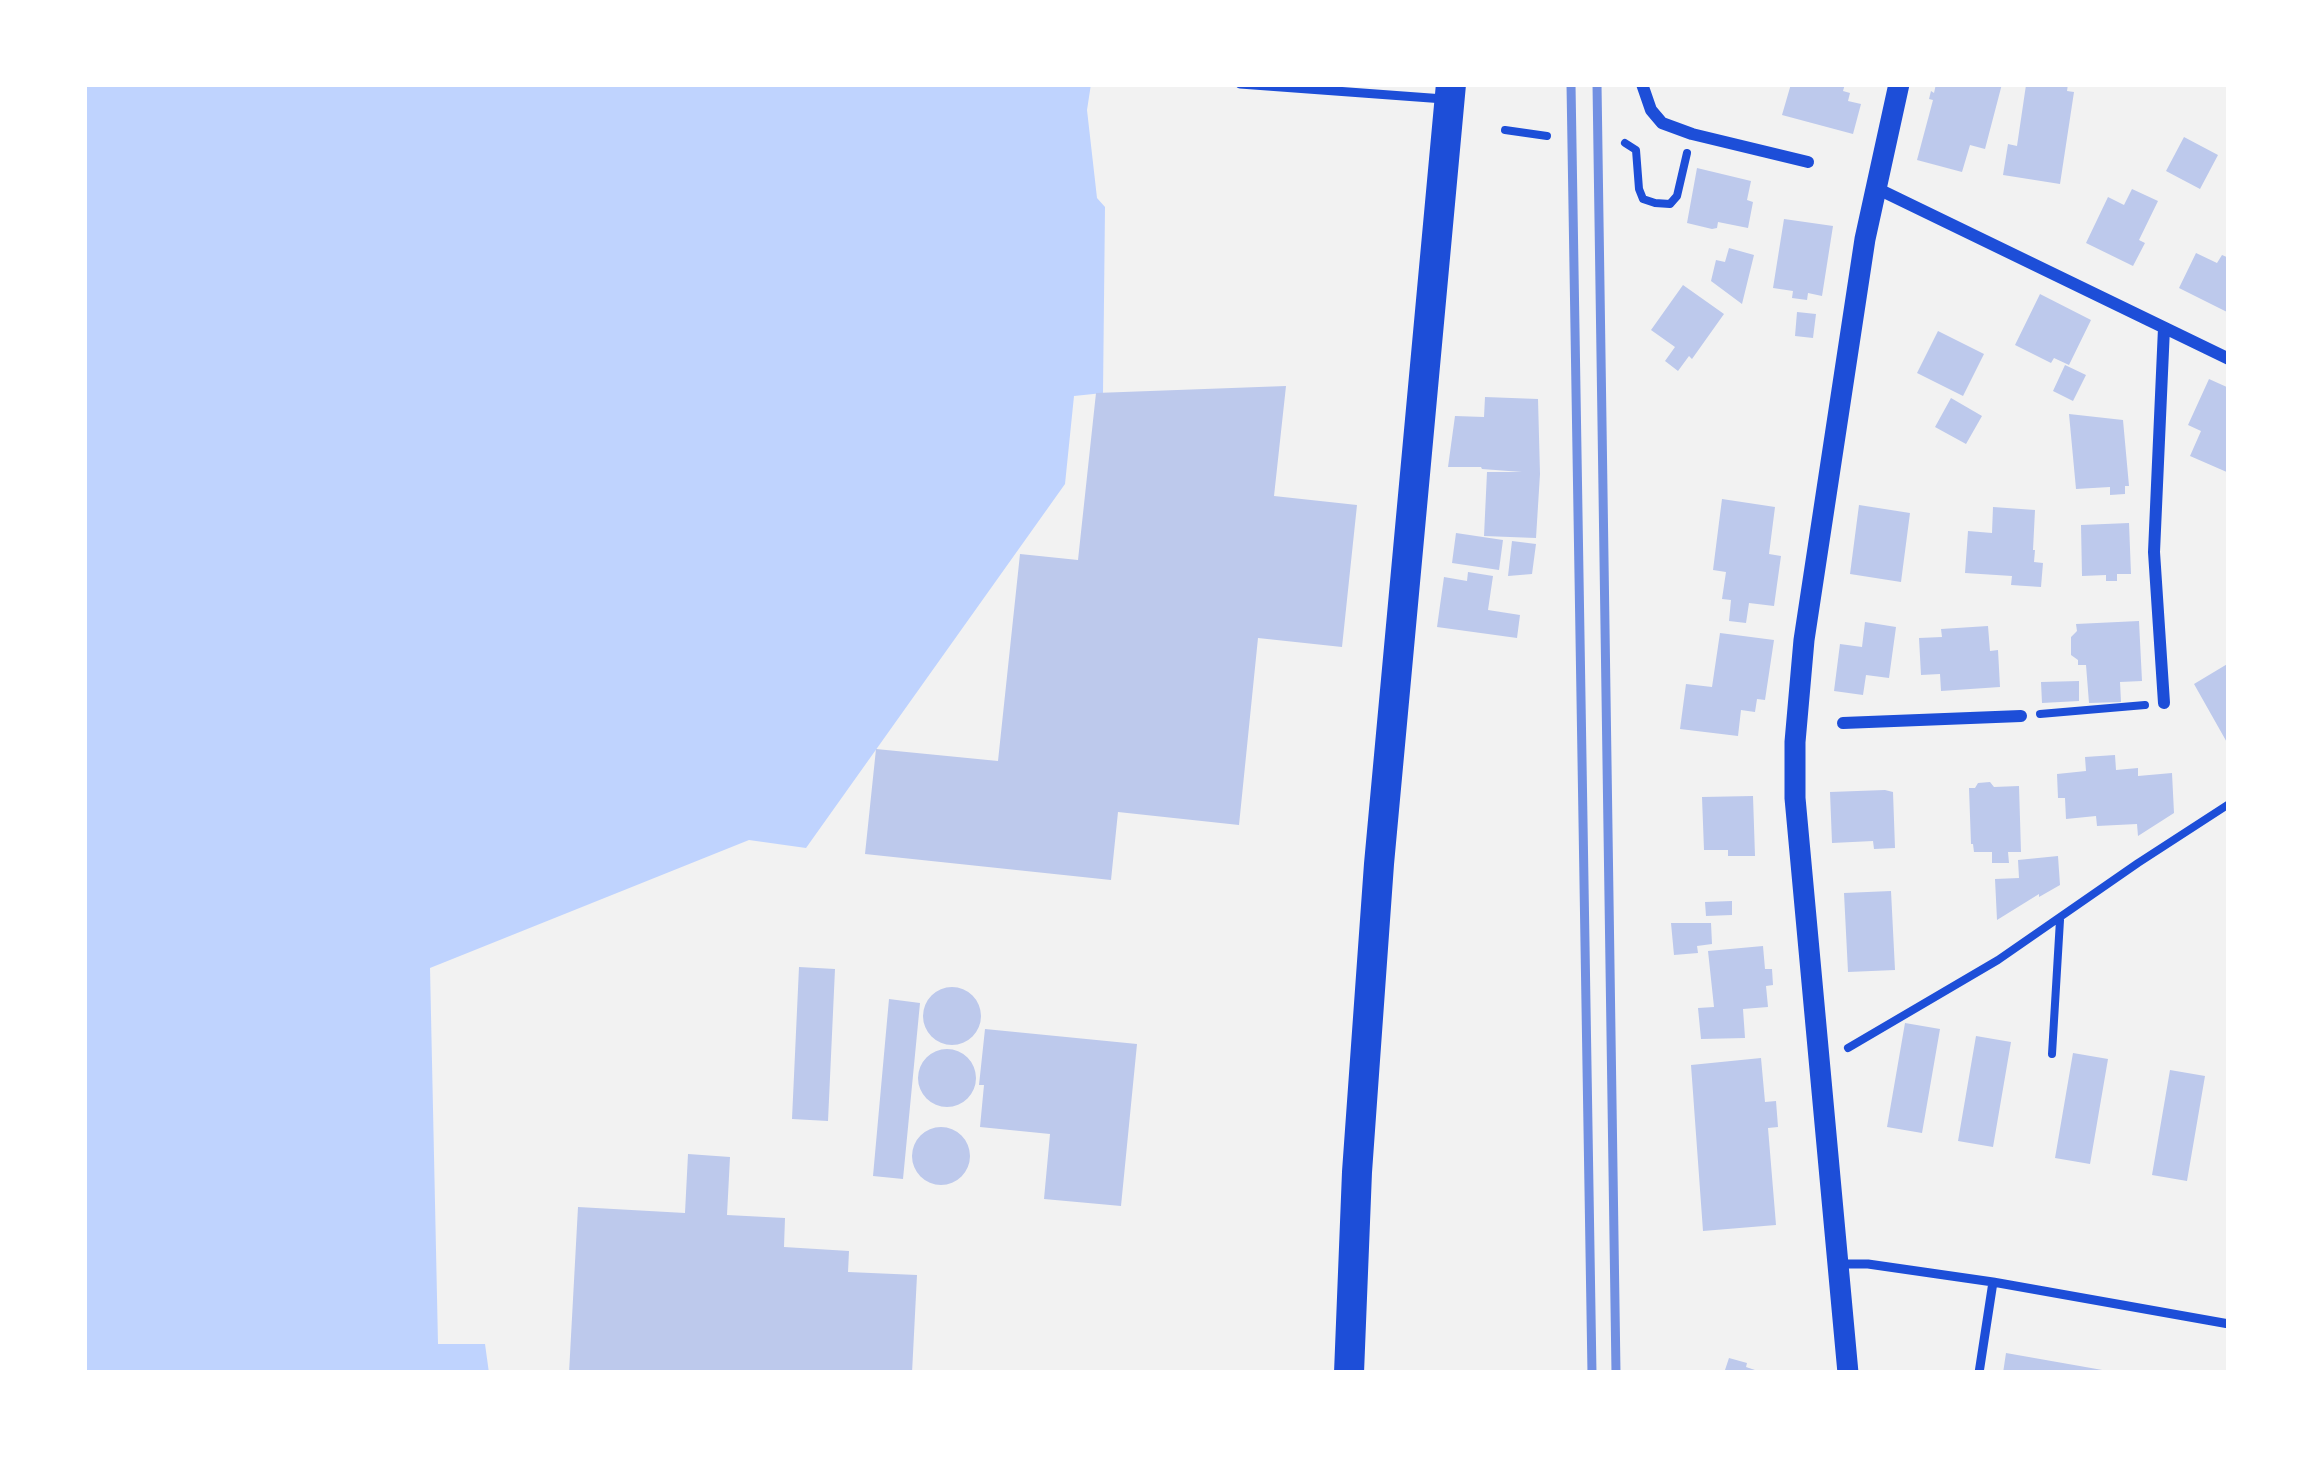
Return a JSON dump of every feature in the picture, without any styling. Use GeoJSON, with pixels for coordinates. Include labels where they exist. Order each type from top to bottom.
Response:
{"type":"FeatureCollection","features":[{"type":"Feature","properties":{"kind":"main road"},"geometry":{"type":"LineString","coordinates":[[1348,1373],[1379,864],[1450,92]]}},
{"type":"Feature","properties":{"kind":"street"},"geometry":{"type":"LineString","coordinates":[[1642,84],[1651,110],[1662,123],[1808,162]]}},
{"type":"Feature","properties":{"kind":"street"},"geometry":{"type":"LineString","coordinates":[[1848,1373],[1796,798],[1795,742],[1804,640],[1875,188],[1899,84]]}},
{"type":"Feature","properties":{"kind":"street"},"geometry":{"type":"LineString","coordinates":[[1875,188],[2229,358]]}},
{"type":"Feature","properties":{"kind":"street"},"geometry":{"type":"LineString","coordinates":[[2164,328],[2154,551],[2164,703]]}},
{"type":"Feature","properties":{"kind":"street"},"geometry":{"type":"LineString","coordinates":[[1843,723],[2020,716]]}},
{"type":"Feature","properties":{"kind":"lane"},"geometry":{"type":"LineString","coordinates":[[1240,84],[1450,92]]}},
{"type":"Feature","properties":{"kind":"lane"},"geometry":{"type":"LineString","coordinates":[[1837,1264],[1993,1282],[2229,1324]]}},
{"type":"Feature","properties":{"kind":"lane"},"geometry":{"type":"LineString","coordinates":[[1979,1373],[1993,1282]]}},
{"type":"Feature","properties":{"kind":"path"},"geometry":{"type":"LineString","coordinates":[[1504,130],[1547,136]]}},
{"type":"Feature","properties":{"kind":"path"},"geometry":{"type":"LineString","coordinates":[[1624,143],[1636,150],[1643,199],[1670,204],[1677,196],[1691,134]]}},
{"type":"Feature","properties":{"kind":"path"},"geometry":{"type":"LineString","coordinates":[[2020,716],[2164,703]]}},
{"type":"Feature","properties":{"kind":"path"},"geometry":{"type":"LineString","coordinates":[[1848,1048],[1998,960],[2229,804]]}},
{"type":"Feature","properties":{"kind":"path"},"geometry":{"type":"LineString","coordinates":[[2052,1054],[2060,918]]}},
{"type":"Feature","properties":{"kind":"water"},"geometry":{"type":"Polygon","coordinates":[[[84,84],[1091,84],[1087,110],[1097,198],[1105,207],[1103,393],[1074,396],[1065,484],[806,848],[749,840],[430,968],[438,1344],[485,1344],[489,1373],[84,1373],[84,84]]]}},
{"type":"Feature","properties":{"kind":"building"},"geometry":{"type":"Polygon","coordinates":[[[1791,84],[1845,84],[1848,101],[1861,104],[1853,134],[1782,115],[1791,84]]]}},
{"type":"Feature","properties":{"kind":"building"},"geometry":{"type":"Polygon","coordinates":[[[1936,84],[2002,84],[1985,149],[1970,145],[1962,172],[1917,160],[1936,84]]]}},
{"type":"Feature","properties":{"kind":"building"},"geometry":{"type":"Polygon","coordinates":[[[2068,84],[2067,91],[2074,92],[2060,184],[2003,175],[2008,144],[2017,146],[2026,85],[2068,84]]]}},
{"type":"Feature","properties":{"kind":"building"},"geometry":{"type":"Polygon","coordinates":[[[2184,137],[2218,155],[2200,189],[2166,171],[2184,137]]]}},
{"type":"Feature","properties":{"kind":"building"},"geometry":{"type":"Polygon","coordinates":[[[1697,168],[1751,181],[1748,228],[1718,222],[1712,229],[1687,223],[1697,168]]]}},
{"type":"Feature","properties":{"kind":"building"},"geometry":{"type":"Polygon","coordinates":[[[2132,189],[2158,201],[2139,240],[2145,243],[2133,266],[2086,243],[2108,197],[2124,205],[2132,189]]]}},
{"type":"Feature","properties":{"kind":"building"},"geometry":{"type":"Polygon","coordinates":[[[1784,219],[1833,226],[1822,296],[1808,293],[1807,300],[1792,298],[1793,291],[1773,288],[1784,219]]]}},
{"type":"Feature","properties":{"kind":"building"},"geometry":{"type":"Polygon","coordinates":[[[1729,248],[1754,255],[1742,304],[1711,281],[1716,260],[1725,262],[1729,248]]]}},
{"type":"Feature","properties":{"kind":"building"},"geometry":{"type":"Polygon","coordinates":[[[2196,253],[2217,263],[2222,255],[2229,258],[2229,313],[2179,288],[2196,253]]]}},
{"type":"Feature","properties":{"kind":"building"},"geometry":{"type":"Polygon","coordinates":[[[1683,285],[1724,314],[1678,371],[1665,361],[1675,347],[1651,330],[1683,285]]]}},
{"type":"Feature","properties":{"kind":"building"},"geometry":{"type":"Polygon","coordinates":[[[2040,294],[2091,320],[2069,365],[2054,358],[2051,363],[2015,345],[2040,294]]]}},
{"type":"Feature","properties":{"kind":"building"},"geometry":{"type":"Polygon","coordinates":[[[1797,312],[1816,314],[1813,338],[1795,336],[1797,312]]]}},
{"type":"Feature","properties":{"kind":"building"},"geometry":{"type":"Polygon","coordinates":[[[1938,331],[1984,354],[1963,396],[1917,373],[1938,331]]]}},
{"type":"Feature","properties":{"kind":"building"},"geometry":{"type":"Polygon","coordinates":[[[2065,365],[2086,375],[2073,401],[2053,391],[2065,365]]]}},
{"type":"Feature","properties":{"kind":"building"},"geometry":{"type":"Polygon","coordinates":[[[2209,379],[2229,388],[2229,473],[2190,456],[2201,431],[2188,425],[2209,379]]]}},
{"type":"Feature","properties":{"kind":"building"},"geometry":{"type":"Polygon","coordinates":[[[1286,386],[1274,496],[1357,505],[1342,647],[1258,638],[1239,825],[1118,812],[1111,880],[865,854],[876,749],[998,761],[1020,554],[1078,560],[1096,393],[1286,386]]]}},
{"type":"Feature","properties":{"kind":"building"},"geometry":{"type":"Polygon","coordinates":[[[1485,397],[1538,399],[1536,538],[1484,536],[1487,472],[1522,472],[1448,467],[1455,416],[1484,417],[1485,397]]]}},
{"type":"Feature","properties":{"kind":"building"},"geometry":{"type":"Polygon","coordinates":[[[1951,398],[1982,416],[1966,444],[1935,427],[1951,398]]]}},
{"type":"Feature","properties":{"kind":"building"},"geometry":{"type":"Polygon","coordinates":[[[2069,414],[2123,420],[2129,486],[2125,494],[2110,495],[2110,487],[2076,489],[2069,414]]]}},
{"type":"Feature","properties":{"kind":"building"},"geometry":{"type":"Polygon","coordinates":[[[1722,499],[1775,507],[1769,554],[1781,556],[1774,606],[1749,603],[1746,623],[1729,621],[1731,600],[1722,599],[1726,572],[1713,570],[1722,499]]]}},
{"type":"Feature","properties":{"kind":"building"},"geometry":{"type":"Polygon","coordinates":[[[1859,505],[1910,513],[1901,582],[1850,574],[1859,505]]]}},
{"type":"Feature","properties":{"kind":"building"},"geometry":{"type":"Polygon","coordinates":[[[1993,507],[2035,510],[2033,550],[2034,562],[2043,563],[2041,587],[2011,585],[2012,576],[1965,573],[1968,531],[1992,533],[1993,507]]]}},
{"type":"Feature","properties":{"kind":"building"},"geometry":{"type":"Polygon","coordinates":[[[2129,523],[2131,574],[2117,574],[2117,581],[2106,581],[2106,575],[2082,576],[2081,525],[2129,523]]]}},
{"type":"Feature","properties":{"kind":"building"},"geometry":{"type":"Polygon","coordinates":[[[1456,533],[1503,540],[1499,570],[1452,563],[1456,533]]]}},
{"type":"Feature","properties":{"kind":"building"},"geometry":{"type":"Polygon","coordinates":[[[1512,541],[1536,544],[1532,574],[1508,576],[1512,541]]]}},
{"type":"Feature","properties":{"kind":"building"},"geometry":{"type":"Polygon","coordinates":[[[1468,572],[1493,576],[1488,610],[1520,615],[1517,638],[1437,627],[1444,577],[1467,581],[1468,572]]]}},
{"type":"Feature","properties":{"kind":"building"},"geometry":{"type":"Polygon","coordinates":[[[2139,621],[2142,681],[2120,682],[2121,702],[2089,703],[2086,665],[2078,665],[2071,655],[2076,624],[2139,621]]]}},
{"type":"Feature","properties":{"kind":"building"},"geometry":{"type":"Polygon","coordinates":[[[1865,622],[1896,627],[1889,678],[1866,675],[1863,695],[1834,691],[1840,644],[1862,647],[1865,622]]]}},
{"type":"Feature","properties":{"kind":"building"},"geometry":{"type":"Polygon","coordinates":[[[1988,626],[1990,651],[1998,650],[2000,687],[1941,691],[1940,674],[1921,675],[1919,638],[1942,637],[1941,629],[1988,626]]]}},
{"type":"Feature","properties":{"kind":"building"},"geometry":{"type":"Polygon","coordinates":[[[1720,633],[1774,640],[1765,700],[1757,699],[1755,712],[1741,710],[1738,736],[1680,729],[1686,684],[1712,687],[1720,633]]]}},
{"type":"Feature","properties":{"kind":"building"},"geometry":{"type":"Polygon","coordinates":[[[2229,663],[2229,746],[2194,684],[2229,663]]]}},
{"type":"Feature","properties":{"kind":"building"},"geometry":{"type":"Polygon","coordinates":[[[2079,681],[2079,701],[2042,703],[2041,682],[2079,681]]]}},
{"type":"Feature","properties":{"kind":"building"},"geometry":{"type":"Polygon","coordinates":[[[2115,755],[2116,770],[2138,768],[2138,776],[2172,773],[2174,813],[2138,836],[2137,824],[2097,826],[2096,816],[2066,819],[2065,798],[2058,798],[2057,774],[2086,771],[2085,757],[2115,755]]]}},
{"type":"Feature","properties":{"kind":"building"},"geometry":{"type":"Polygon","coordinates":[[[1990,782],[1994,787],[2019,786],[2021,852],[2008,852],[2009,863],[1992,863],[1992,852],[1974,852],[1971,844],[1969,788],[1990,782]]]}},
{"type":"Feature","properties":{"kind":"building"},"geometry":{"type":"Polygon","coordinates":[[[1830,792],[1893,792],[1895,848],[1874,849],[1873,841],[1832,843],[1830,792]]]}},
{"type":"Feature","properties":{"kind":"building"},"geometry":{"type":"Polygon","coordinates":[[[1753,796],[1755,856],[1704,850],[1702,797],[1753,796]]]}},
{"type":"Feature","properties":{"kind":"building"},"geometry":{"type":"Polygon","coordinates":[[[2058,856],[2060,885],[1997,920],[1995,879],[2019,878],[2018,860],[2058,856]]]}},
{"type":"Feature","properties":{"kind":"building"},"geometry":{"type":"Polygon","coordinates":[[[1891,891],[1895,970],[1848,972],[1844,893],[1891,891]]]}},
{"type":"Feature","properties":{"kind":"building"},"geometry":{"type":"Polygon","coordinates":[[[1732,901],[1732,915],[1706,916],[1705,902],[1732,901]]]}},
{"type":"Feature","properties":{"kind":"building"},"geometry":{"type":"Polygon","coordinates":[[[1671,923],[1711,923],[1712,944],[1697,946],[1698,953],[1674,955],[1671,923]]]}},
{"type":"Feature","properties":{"kind":"building"},"geometry":{"type":"Polygon","coordinates":[[[1763,946],[1765,969],[1772,969],[1773,985],[1766,986],[1768,1007],[1743,1009],[1745,1038],[1701,1039],[1698,1008],[1714,1007],[1708,951],[1763,946]]]}},
{"type":"Feature","properties":{"kind":"building"},"geometry":{"type":"Polygon","coordinates":[[[799,967],[835,969],[828,1121],[792,1119],[799,967]]]}},
{"type":"Feature","properties":{"kind":"building"},"geometry":{"type":"Polygon","coordinates":[[[952,987],[973,995],[981,1016],[973,1037],[952,1045],[931,1037],[923,1016],[931,995],[952,987]]]}},
{"type":"Feature","properties":{"kind":"building"},"geometry":{"type":"Polygon","coordinates":[[[889,999],[920,1003],[903,1179],[873,1176],[889,999]]]}},
{"type":"Feature","properties":{"kind":"building"},"geometry":{"type":"Polygon","coordinates":[[[1905,1023],[1940,1029],[1922,1133],[1887,1127],[1905,1023]]]}},
{"type":"Feature","properties":{"kind":"building"},"geometry":{"type":"Polygon","coordinates":[[[985,1029],[1137,1044],[1121,1206],[1044,1199],[1050,1134],[980,1127],[985,1029]]]}},
{"type":"Feature","properties":{"kind":"building"},"geometry":{"type":"Polygon","coordinates":[[[1976,1036],[2011,1042],[1993,1147],[1958,1141],[1976,1036]]]}},
{"type":"Feature","properties":{"kind":"building"},"geometry":{"type":"Polygon","coordinates":[[[947,1049],[968,1057],[976,1078],[968,1099],[947,1107],[926,1099],[918,1078],[926,1057],[947,1049]]]}},
{"type":"Feature","properties":{"kind":"building"},"geometry":{"type":"Polygon","coordinates":[[[2073,1053],[2108,1059],[2090,1164],[2055,1158],[2073,1053]]]}},
{"type":"Feature","properties":{"kind":"building"},"geometry":{"type":"Polygon","coordinates":[[[1761,1058],[1765,1102],[1776,1101],[1778,1127],[1768,1128],[1776,1225],[1703,1231],[1691,1065],[1761,1058]]]}},
{"type":"Feature","properties":{"kind":"building"},"geometry":{"type":"Polygon","coordinates":[[[2170,1070],[2205,1076],[2187,1181],[2152,1175],[2170,1070]]]}},
{"type":"Feature","properties":{"kind":"building"},"geometry":{"type":"Polygon","coordinates":[[[941,1127],[962,1135],[970,1156],[962,1177],[941,1185],[920,1177],[912,1156],[920,1135],[941,1127]]]}},
{"type":"Feature","properties":{"kind":"building"},"geometry":{"type":"Polygon","coordinates":[[[688,1154],[730,1157],[727,1215],[785,1218],[784,1247],[849,1251],[848,1272],[917,1275],[912,1373],[569,1373],[578,1207],[685,1213],[688,1154]]]}},
{"type":"Feature","properties":{"kind":"building"},"geometry":{"type":"Polygon","coordinates":[[[2006,1353],[2108,1371],[2108,1373],[2003,1373],[2006,1353]]]}},
{"type":"Feature","properties":{"kind":"building"},"geometry":{"type":"Polygon","coordinates":[[[1729,1358],[1747,1363],[1746,1367],[1764,1373],[1724,1373],[1729,1358]]]}},
{"type":"Feature","properties":{"kind":"railway"},"geometry":{"type":"LineString","coordinates":[[1571,84],[1592,1373]]}},
{"type":"Feature","properties":{"kind":"railway"},"geometry":{"type":"LineString","coordinates":[[1597,84],[1616,1373]]}}]}
